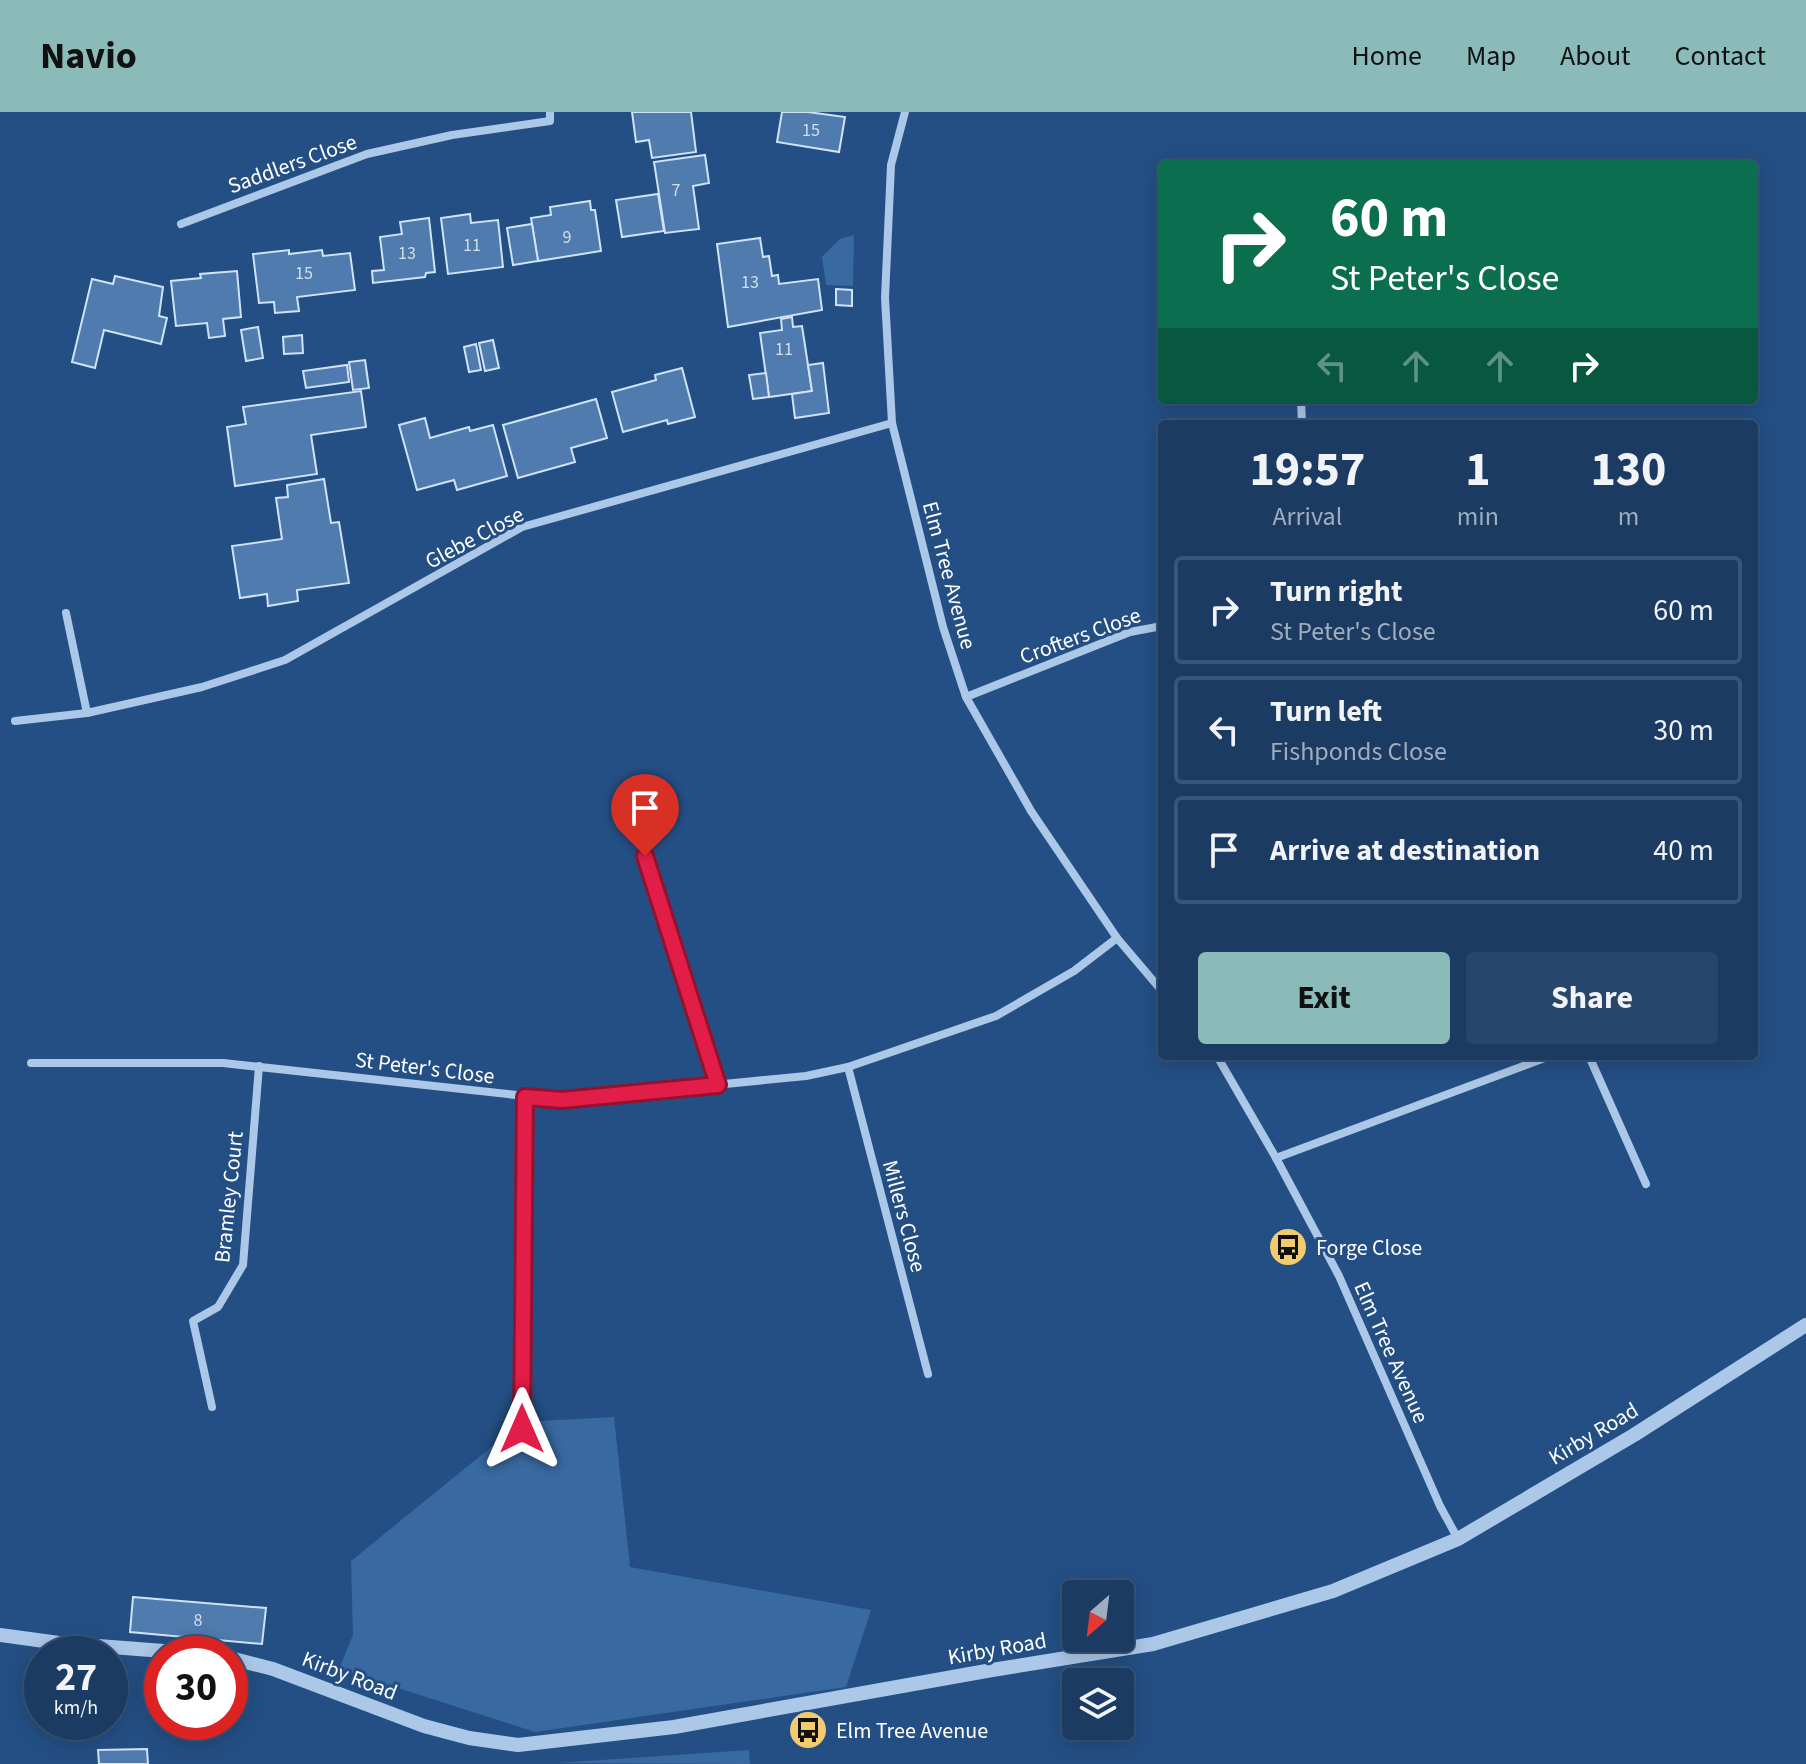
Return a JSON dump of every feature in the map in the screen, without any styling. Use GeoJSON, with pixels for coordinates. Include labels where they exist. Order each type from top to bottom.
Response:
{"type":"FeatureCollection","features":[{"type":"Feature","properties":{"kind":"street","name":"Saddlers Close"},"geometry":{"type":"LineString","coordinates":[[181,224],[367,154],[452,135],[550,121],[550,112]]}},
{"type":"Feature","properties":{"kind":"street","name":"Elm Tree Avenue"},"geometry":{"type":"LineString","coordinates":[[905,112],[891,165],[885,298],[892,423],[943,627],[966,697],[1031,811],[1117,938],[1158,986]]}},
{"type":"Feature","properties":{"kind":"street","name":"Glebe Close"},"geometry":{"type":"LineString","coordinates":[[15,721],[87,713],[202,687],[285,660],[522,527],[892,423]]}},
{"type":"Feature","properties":{"kind":"street"},"geometry":{"type":"LineString","coordinates":[[66,613],[87,713]]}},
{"type":"Feature","properties":{"kind":"street","name":"Crofters Close"},"geometry":{"type":"LineString","coordinates":[[966,697],[1130,632],[1158,627]]}},
{"type":"Feature","properties":{"kind":"street"},"geometry":{"type":"LineString","coordinates":[[645,856],[718,1085]]}},
{"type":"Feature","properties":{"kind":"street","name":"St Peter's Close"},"geometry":{"type":"LineString","coordinates":[[31,1063],[223,1063],[562,1100],[806,1076],[848,1067],[996,1016],[1074,971],[1117,938]]}},
{"type":"Feature","properties":{"kind":"street","name":"Elm Tree Avenue"},"geometry":{"type":"LineString","coordinates":[[1219,1060],[1339,1276],[1440,1506],[1458,1539]]}},
{"type":"Feature","properties":{"kind":"street"},"geometry":{"type":"LineString","coordinates":[[1276,1158],[1539,1060]]}},
{"type":"Feature","properties":{"kind":"street"},"geometry":{"type":"LineString","coordinates":[[1591,1060],[1646,1184]]}},
{"type":"Feature","properties":{"kind":"street","name":"Bramley Court"},"geometry":{"type":"LineString","coordinates":[[212,1407],[193,1321],[218,1307],[243,1265],[259,1066]]}},
{"type":"Feature","properties":{"kind":"street","name":"Millers Close"},"geometry":{"type":"LineString","coordinates":[[848,1067],[928,1374]]}},
{"type":"Feature","properties":{"kind":"street"},"geometry":{"type":"LineString","coordinates":[[522,1429],[525,1097]]}},
{"type":"Feature","properties":{"kind":"street","name":"Kirby Road"},"geometry":{"type":"LineString","coordinates":[[248,1663],[273,1669],[424,1726],[469,1738],[518,1745],[674,1727],[1153,1644],[1333,1591],[1458,1539],[1634,1435],[1806,1325]]}},
{"type":"Feature","properties":{"kind":"street"},"geometry":{"type":"LineString","coordinates":[[0,1635],[144,1649]]}},
{"type":"Feature","properties":{"kind":"shaded area"},"geometry":{"type":"Polygon","coordinates":[[[854,235],[853,286],[826,285],[822,257],[840,239],[854,235]]]}},
{"type":"Feature","properties":{"kind":"shaded area"},"geometry":{"type":"Polygon","coordinates":[[[614,1417],[630,1567],[871,1610],[846,1687],[535,1732],[339,1669],[353,1635],[351,1561],[522,1422],[614,1417]]]}},
{"type":"Feature","properties":{"kind":"shaded area"},"geometry":{"type":"Polygon","coordinates":[[[749,1750],[750,1764],[557,1763],[749,1750]]]}},
{"type":"Feature","properties":{"kind":"building"},"geometry":{"type":"Polygon","coordinates":[[[632,112],[691,112],[696,152],[652,158],[649,140],[636,142],[632,112]]]}},
{"type":"Feature","properties":{"kind":"building"},"geometry":{"type":"Polygon","coordinates":[[[782,112],[845,117],[839,152],[777,142],[782,112]]]}},
{"type":"Feature","properties":{"kind":"building"},"geometry":{"type":"Polygon","coordinates":[[[705,155],[709,183],[693,186],[699,229],[665,233],[654,162],[705,155]]]}},
{"type":"Feature","properties":{"kind":"building"},"geometry":{"type":"Polygon","coordinates":[[[658,194],[664,231],[622,237],[616,200],[658,194]]]}},
{"type":"Feature","properties":{"kind":"building"},"geometry":{"type":"Polygon","coordinates":[[[590,201],[591,210],[595,210],[601,251],[538,261],[531,218],[551,215],[550,207],[590,201]]]}},
{"type":"Feature","properties":{"kind":"building"},"geometry":{"type":"Polygon","coordinates":[[[470,214],[471,223],[498,220],[503,267],[448,274],[441,218],[470,214]]]}},
{"type":"Feature","properties":{"kind":"building"},"geometry":{"type":"Polygon","coordinates":[[[429,218],[435,272],[426,273],[425,277],[373,283],[372,271],[384,270],[380,237],[402,234],[400,222],[429,218]]]}},
{"type":"Feature","properties":{"kind":"building"},"geometry":{"type":"Polygon","coordinates":[[[532,224],[538,261],[513,265],[507,228],[532,224]]]}},
{"type":"Feature","properties":{"kind":"building"},"geometry":{"type":"Polygon","coordinates":[[[760,238],[763,257],[769,256],[772,276],[778,275],[779,284],[818,279],[822,310],[728,327],[717,244],[760,238]]]}},
{"type":"Feature","properties":{"kind":"building"},"geometry":{"type":"Polygon","coordinates":[[[289,250],[289,254],[322,250],[323,256],[350,253],[355,290],[297,297],[299,311],[275,313],[274,302],[259,303],[253,254],[289,250]]]}},
{"type":"Feature","properties":{"kind":"building"},"geometry":{"type":"Polygon","coordinates":[[[237,271],[241,317],[223,319],[225,336],[209,338],[207,323],[176,326],[171,281],[201,278],[200,274],[237,271]]]}},
{"type":"Feature","properties":{"kind":"building"},"geometry":{"type":"Polygon","coordinates":[[[115,276],[163,287],[159,316],[167,318],[161,344],[104,330],[95,368],[72,362],[92,279],[113,284],[115,276]]]}},
{"type":"Feature","properties":{"kind":"building"},"geometry":{"type":"Polygon","coordinates":[[[836,289],[852,290],[852,306],[836,305],[836,289]]]}},
{"type":"Feature","properties":{"kind":"building"},"geometry":{"type":"Polygon","coordinates":[[[792,317],[793,327],[802,326],[812,391],[769,397],[760,333],[782,330],[781,319],[792,317]]]}},
{"type":"Feature","properties":{"kind":"building"},"geometry":{"type":"Polygon","coordinates":[[[258,327],[263,358],[246,361],[241,330],[258,327]]]}},
{"type":"Feature","properties":{"kind":"building"},"geometry":{"type":"Polygon","coordinates":[[[302,335],[303,353],[284,354],[283,337],[302,335]]]}},
{"type":"Feature","properties":{"kind":"building"},"geometry":{"type":"Polygon","coordinates":[[[493,340],[499,368],[485,371],[479,343],[493,340]]]}},
{"type":"Feature","properties":{"kind":"building"},"geometry":{"type":"Polygon","coordinates":[[[476,344],[481,370],[469,372],[464,347],[476,344]]]}},
{"type":"Feature","properties":{"kind":"building"},"geometry":{"type":"Polygon","coordinates":[[[365,360],[369,388],[353,390],[349,362],[365,360]]]}},
{"type":"Feature","properties":{"kind":"building"},"geometry":{"type":"Polygon","coordinates":[[[823,363],[829,413],[795,418],[792,394],[812,391],[808,365],[823,363]]]}},
{"type":"Feature","properties":{"kind":"building"},"geometry":{"type":"Polygon","coordinates":[[[347,365],[349,382],[306,388],[303,371],[347,365]]]}},
{"type":"Feature","properties":{"kind":"building"},"geometry":{"type":"Polygon","coordinates":[[[682,368],[695,417],[668,424],[667,420],[623,432],[612,392],[656,380],[655,375],[682,368]]]}},
{"type":"Feature","properties":{"kind":"building"},"geometry":{"type":"Polygon","coordinates":[[[766,373],[769,397],[753,399],[749,375],[766,373]]]}},
{"type":"Feature","properties":{"kind":"building"},"geometry":{"type":"Polygon","coordinates":[[[361,391],[366,427],[311,435],[317,474],[235,486],[227,427],[246,424],[243,407],[361,391]]]}},
{"type":"Feature","properties":{"kind":"building"},"geometry":{"type":"Polygon","coordinates":[[[596,399],[607,438],[571,448],[575,462],[518,478],[503,425],[596,399]]]}},
{"type":"Feature","properties":{"kind":"building"},"geometry":{"type":"Polygon","coordinates":[[[425,418],[430,438],[469,427],[470,431],[493,425],[507,476],[457,490],[454,480],[417,490],[399,425],[425,418]]]}},
{"type":"Feature","properties":{"kind":"building"},"geometry":{"type":"Polygon","coordinates":[[[324,479],[331,523],[339,522],[349,583],[297,590],[298,601],[268,606],[267,594],[240,598],[232,546],[282,539],[276,498],[288,497],[287,485],[324,479]]]}},
{"type":"Feature","properties":{"kind":"building"},"geometry":{"type":"Polygon","coordinates":[[[133,1597],[266,1608],[262,1644],[248,1643],[248,1636],[174,1636],[130,1632],[133,1597]]]}},
{"type":"Feature","properties":{"kind":"building"},"geometry":{"type":"Polygon","coordinates":[[[147,1749],[148,1764],[99,1764],[98,1750],[147,1749]]]}},
{"type":"Feature","properties":{"kind":"place","name":"Forge Close"},"geometry":{"type":"Point","coordinates":[1288,1247]}},
{"type":"Feature","properties":{"kind":"place","name":"Elm Tree Avenue"},"geometry":{"type":"Point","coordinates":[808,1730]}},
{"type":"Feature","properties":{"kind":"route"},"geometry":{"type":"LineString","coordinates":[[522,1429],[525,1097],[562,1100],[718,1085],[645,856]]}}]}
